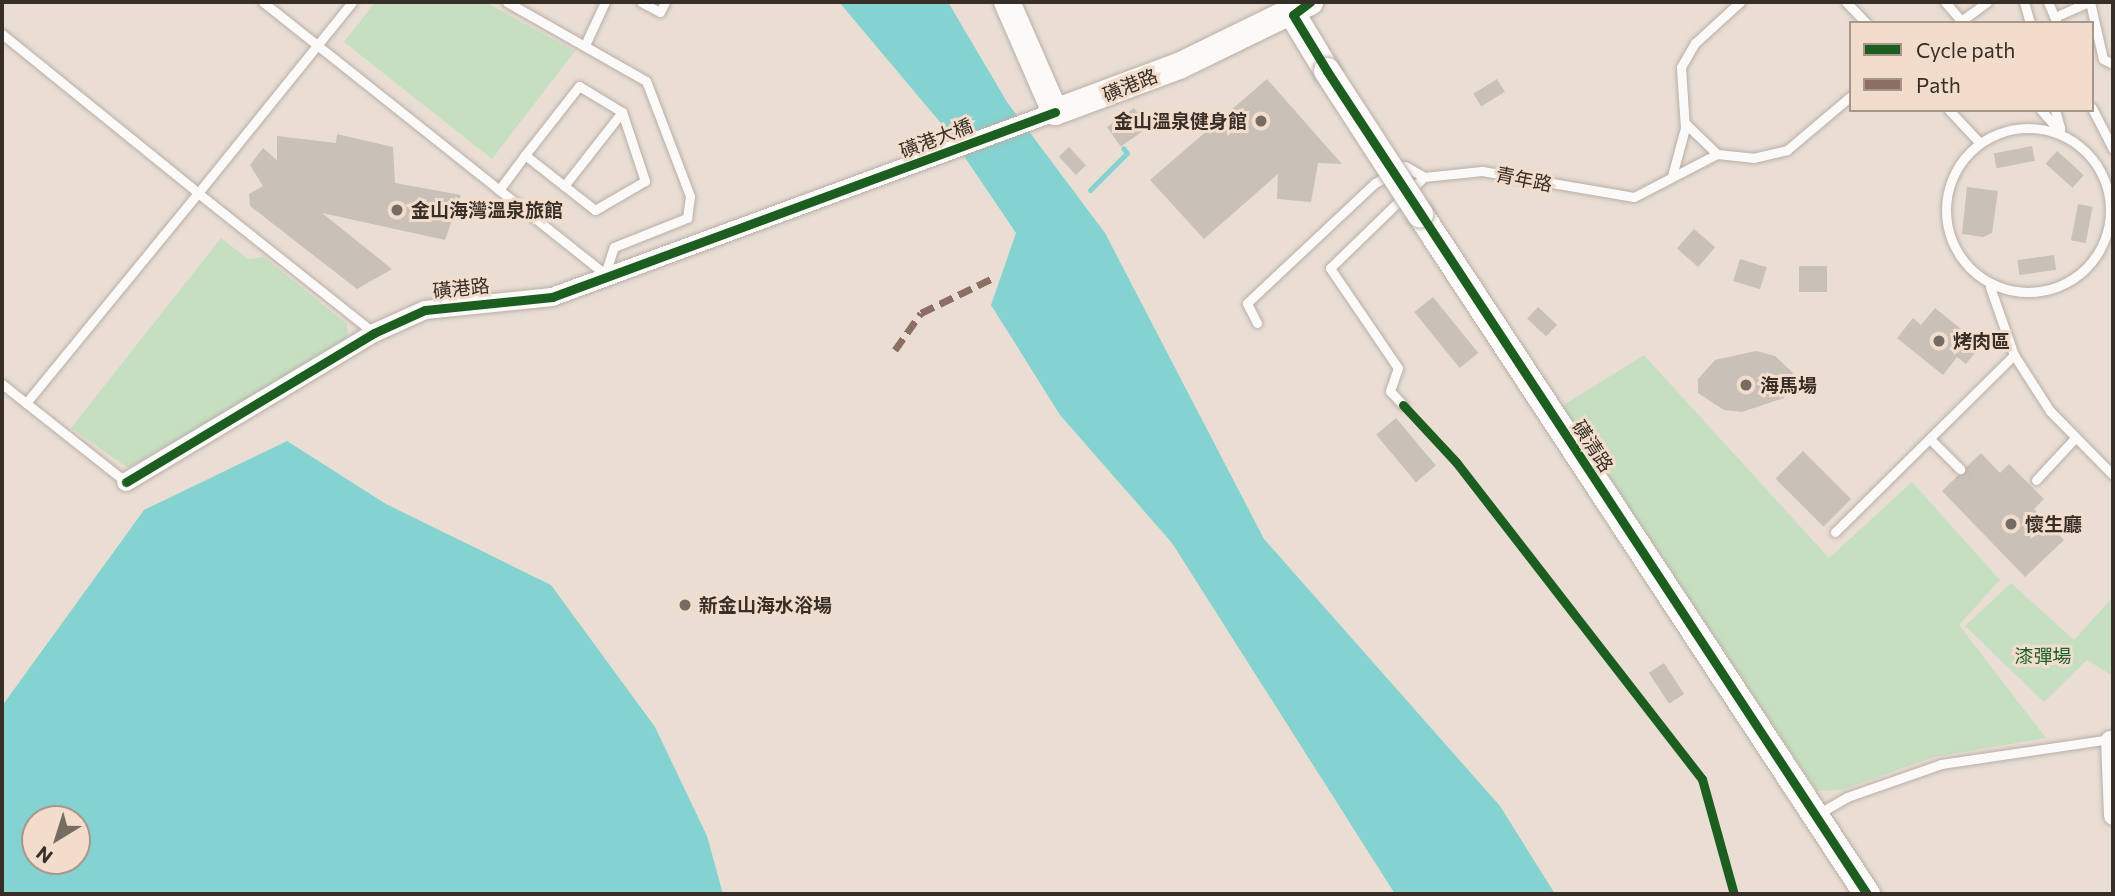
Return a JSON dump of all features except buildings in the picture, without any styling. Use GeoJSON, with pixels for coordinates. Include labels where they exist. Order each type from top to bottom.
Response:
{"type":"FeatureCollection","features":[{"type":"Feature","properties":{"kind":"street"},"geometry":{"type":"LineString","coordinates":[[1007,2],[1055,112]]}},
{"type":"Feature","properties":{"kind":"street","name":"磺港路"},"geometry":{"type":"LineString","coordinates":[[1055,112],[1297,6]]}},
{"type":"Feature","properties":{"kind":"street","name":"磺清路"},"geometry":{"type":"LineString","coordinates":[[1297,6],[1327,71],[1867,894]]}},
{"type":"Feature","properties":{"kind":"street","name":"磺港大橋"},"geometry":{"type":"LineString","coordinates":[[830,197],[1055,112]]}},
{"type":"Feature","properties":{"kind":"street","name":"磺港路"},"geometry":{"type":"LineString","coordinates":[[126,482],[374,333],[425,310],[552,297],[605,274],[830,197]]}},
{"type":"Feature","properties":{"kind":"street"},"geometry":{"type":"LineString","coordinates":[[2112,737],[2113,816]]}},
{"type":"Feature","properties":{"kind":"lane"},"geometry":{"type":"LineString","coordinates":[[264,2],[605,274],[614,247],[687,218],[690,196],[646,81],[507,2]]}},
{"type":"Feature","properties":{"kind":"lane"},"geometry":{"type":"LineString","coordinates":[[26,403],[319,46],[352,2]]}},
{"type":"Feature","properties":{"kind":"lane"},"geometry":{"type":"LineString","coordinates":[[585,45],[605,2]]}},
{"type":"Feature","properties":{"kind":"lane"},"geometry":{"type":"LineString","coordinates":[[640,2],[660,12],[665,2]]}},
{"type":"Feature","properties":{"kind":"lane"},"geometry":{"type":"LineString","coordinates":[[1672,176],[1685,123],[1681,67],[1695,43],[1740,2]]}},
{"type":"Feature","properties":{"kind":"lane"},"geometry":{"type":"LineString","coordinates":[[1846,2],[1864,21]]}},
{"type":"Feature","properties":{"kind":"lane"},"geometry":{"type":"LineString","coordinates":[[1945,2],[1961,21]]}},
{"type":"Feature","properties":{"kind":"lane"},"geometry":{"type":"LineString","coordinates":[[1963,21],[1987,2]]}},
{"type":"Feature","properties":{"kind":"lane"},"geometry":{"type":"LineString","coordinates":[[2024,2],[2029,21]]}},
{"type":"Feature","properties":{"kind":"lane"},"geometry":{"type":"LineString","coordinates":[[2048,2],[2056,20],[2090,2],[2103,60],[2113,64]]}},
{"type":"Feature","properties":{"kind":"lane"},"geometry":{"type":"LineString","coordinates":[[2,34],[374,333]]}},
{"type":"Feature","properties":{"kind":"lane"},"geometry":{"type":"LineString","coordinates":[[499,190],[525,155],[579,86],[622,112],[645,181],[595,209],[525,155]]}},
{"type":"Feature","properties":{"kind":"lane"},"geometry":{"type":"LineString","coordinates":[[1685,123],[1717,154],[1752,158],[1787,150],[1849,98]]}},
{"type":"Feature","properties":{"kind":"lane"},"geometry":{"type":"LineString","coordinates":[[564,186],[622,112]]}},
{"type":"Feature","properties":{"kind":"lane"},"geometry":{"type":"LineString","coordinates":[[1952,112],[1980,143]]}},
{"type":"Feature","properties":{"kind":"lane"},"geometry":{"type":"LineString","coordinates":[[1990,287],[2026,291],[2076,279],[2104,241],[2109,193],[2101,170],[2043,112]]}},
{"type":"Feature","properties":{"kind":"lane"},"geometry":{"type":"LineString","coordinates":[[2056,112],[2061,133]]}},
{"type":"Feature","properties":{"kind":"lane"},"geometry":{"type":"LineString","coordinates":[[2094,112],[2113,149]]}},
{"type":"Feature","properties":{"kind":"lane"},"geometry":{"type":"LineString","coordinates":[[2061,133],[2019,128],[1980,143],[1959,165],[1947,211],[1963,257],[1990,287],[2014,355],[2075,438],[2113,475]]}},
{"type":"Feature","properties":{"kind":"lane","name":"青年路"},"geometry":{"type":"LineString","coordinates":[[1257,323],[1247,303],[1375,183],[1405,166],[1424,177],[1482,171],[1634,197],[1717,154]]}},
{"type":"Feature","properties":{"kind":"lane"},"geometry":{"type":"LineString","coordinates":[[1403,405],[1390,391],[1398,368],[1330,268],[1424,177]]}},
{"type":"Feature","properties":{"kind":"lane"},"geometry":{"type":"LineString","coordinates":[[1835,532],[1932,441],[2014,355]]}},
{"type":"Feature","properties":{"kind":"lane"},"geometry":{"type":"LineString","coordinates":[[2,384],[126,482]]}},
{"type":"Feature","properties":{"kind":"lane"},"geometry":{"type":"LineString","coordinates":[[2036,480],[2075,438]]}},
{"type":"Feature","properties":{"kind":"lane"},"geometry":{"type":"LineString","coordinates":[[1932,441],[1960,469]]}},
{"type":"Feature","properties":{"kind":"lane"},"geometry":{"type":"LineString","coordinates":[[1815,816],[1847,796],[1941,764],[2112,737]]}},
{"type":"Feature","properties":{"kind":"green space"},"geometry":{"type":"Polygon","coordinates":[[[375,2],[485,2],[575,51],[492,159],[344,42],[375,2]]]}},
{"type":"Feature","properties":{"kind":"green space"},"geometry":{"type":"Polygon","coordinates":[[[221,238],[248,259],[264,257],[347,324],[348,342],[128,468],[71,428],[221,238]]]}},
{"type":"Feature","properties":{"kind":"green space"},"geometry":{"type":"Polygon","coordinates":[[[1644,355],[1829,558],[1912,482],[2000,580],[1959,625],[2046,738],[1934,757],[1842,790],[1817,791],[1562,406],[1644,355]]]}},
{"type":"Feature","properties":{"kind":"green space","name":"漆彈場"},"geometry":{"type":"Polygon","coordinates":[[[2011,583],[2074,640],[2113,597],[2113,676],[2087,660],[2044,702],[1965,626],[2011,583]]]}},
{"type":"Feature","properties":{"kind":"water"},"geometry":{"type":"Polygon","coordinates":[[[839,2],[948,2],[1007,102],[1105,233],[1264,539],[1500,806],[1555,894],[1395,894],[1172,543],[1060,415],[991,305],[1016,233],[945,128],[839,2]]]}},
{"type":"Feature","properties":{"kind":"water"},"geometry":{"type":"Polygon","coordinates":[[[287,441],[386,504],[551,585],[655,727],[707,836],[723,894],[2,894],[2,706],[144,510],[287,441]]]}},
{"type":"Feature","properties":{"kind":"waterway"},"geometry":{"type":"LineString","coordinates":[[1090,190],[1127,153],[1123,148]]}},
{"type":"Feature","properties":{"kind":"marked path"},"geometry":{"type":"LineString","coordinates":[[895,350],[921,313],[991,279]]}},
{"type":"Feature","properties":{"kind":"cycle path"},"geometry":{"type":"LineString","coordinates":[[1310,2],[1293,15],[1327,71],[1867,894]]}},
{"type":"Feature","properties":{"kind":"cycle path"},"geometry":{"type":"LineString","coordinates":[[126,482],[374,333],[425,310],[552,297],[1055,112]]}},
{"type":"Feature","properties":{"kind":"cycle path"},"geometry":{"type":"LineString","coordinates":[[1403,405],[1456,462],[1702,779],[1734,894]]}},
{"type":"Feature","properties":{"kind":"place","name":"金山溫泉健身館"},"geometry":{"type":"Point","coordinates":[1261,121]}},
{"type":"Feature","properties":{"kind":"place","name":"金山海灣溫泉旅館"},"geometry":{"type":"Point","coordinates":[397,210]}},
{"type":"Feature","properties":{"kind":"place","name":"烤肉區"},"geometry":{"type":"Point","coordinates":[1939,341]}},
{"type":"Feature","properties":{"kind":"place","name":"海馬場"},"geometry":{"type":"Point","coordinates":[1746,385]}},
{"type":"Feature","properties":{"kind":"place","name":"懷生廳"},"geometry":{"type":"Point","coordinates":[2011,524]}},
{"type":"Feature","properties":{"kind":"place","name":"新金山海水浴場"},"geometry":{"type":"Point","coordinates":[685,605]}}]}
